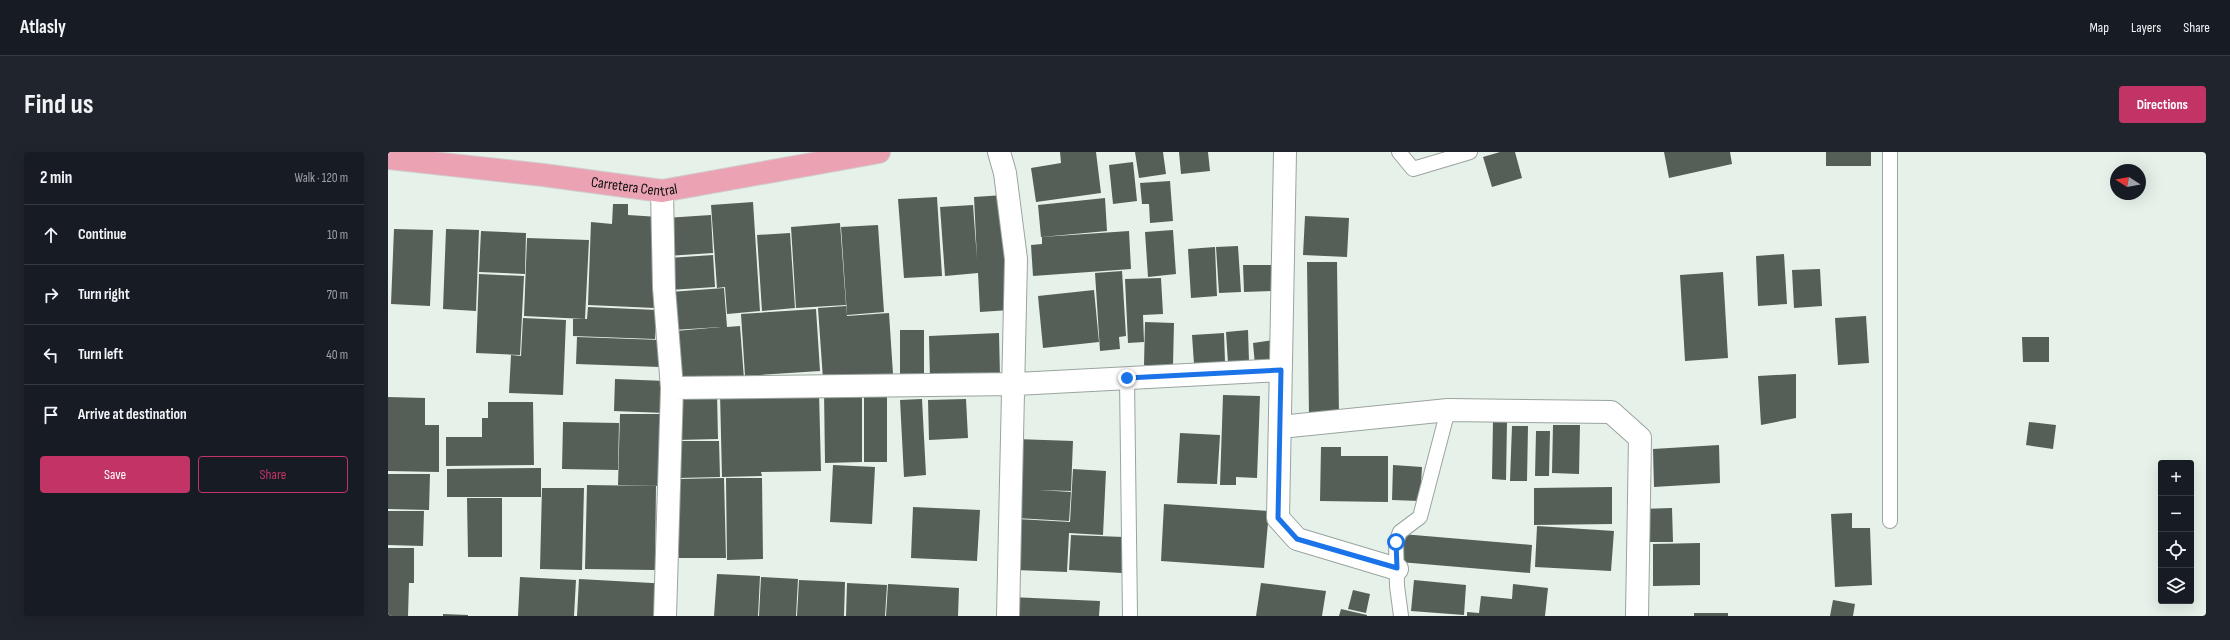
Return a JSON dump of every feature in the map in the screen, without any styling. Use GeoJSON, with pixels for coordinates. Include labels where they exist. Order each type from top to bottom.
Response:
{"type":"FeatureCollection","features":[{"type":"Feature","properties":{"kind":"highway","name":"Carretera Central"},"geometry":{"type":"LineString","coordinates":[[388,158],[543,175],[662,191],[879,152]]}},
{"type":"Feature","properties":{"kind":"street"},"geometry":{"type":"LineString","coordinates":[[999,152],[1005,173],[1016,259],[1015,384],[1008,616]]}},
{"type":"Feature","properties":{"kind":"street"},"geometry":{"type":"LineString","coordinates":[[1285,152],[1278,518],[1297,539],[1397,568]]}},
{"type":"Feature","properties":{"kind":"street"},"geometry":{"type":"LineString","coordinates":[[662,191],[664,288],[672,388],[665,616]]}},
{"type":"Feature","properties":{"kind":"street"},"geometry":{"type":"LineString","coordinates":[[672,388],[1015,384],[1281,370]]}},
{"type":"Feature","properties":{"kind":"street"},"geometry":{"type":"LineString","coordinates":[[1280,427],[1448,410],[1611,412],[1640,438],[1637,616]]}},
{"type":"Feature","properties":{"kind":"lane"},"geometry":{"type":"LineString","coordinates":[[1399,152],[1413,169],[1470,152]]}},
{"type":"Feature","properties":{"kind":"lane"},"geometry":{"type":"LineString","coordinates":[[1890,152],[1890,521]]}},
{"type":"Feature","properties":{"kind":"lane"},"geometry":{"type":"LineString","coordinates":[[1127,378],[1130,616]]}},
{"type":"Feature","properties":{"kind":"lane"},"geometry":{"type":"LineString","coordinates":[[1401,616],[1398,601],[1396,542],[1400,532],[1420,517],[1448,410]]}},
{"type":"Feature","properties":{"kind":"building"},"geometry":{"type":"Polygon","coordinates":[[[1060,152],[1096,152],[1101,193],[1036,202],[1031,168],[1061,163],[1060,152]]]}},
{"type":"Feature","properties":{"kind":"building"},"geometry":{"type":"Polygon","coordinates":[[[1135,152],[1163,152],[1166,174],[1139,178],[1135,152]]]}},
{"type":"Feature","properties":{"kind":"building"},"geometry":{"type":"Polygon","coordinates":[[[1179,152],[1208,152],[1210,171],[1181,174],[1179,152]]]}},
{"type":"Feature","properties":{"kind":"building"},"geometry":{"type":"Polygon","coordinates":[[[1500,152],[1515,152],[1522,178],[1492,187],[1483,157],[1500,152]]]}},
{"type":"Feature","properties":{"kind":"building"},"geometry":{"type":"Polygon","coordinates":[[[1664,152],[1730,152],[1732,164],[1669,178],[1664,152]]]}},
{"type":"Feature","properties":{"kind":"building"},"geometry":{"type":"Polygon","coordinates":[[[1826,152],[1871,152],[1871,166],[1826,166],[1826,152]]]}},
{"type":"Feature","properties":{"kind":"building"},"geometry":{"type":"Polygon","coordinates":[[[1133,162],[1137,201],[1113,204],[1109,165],[1133,162]]]}},
{"type":"Feature","properties":{"kind":"building"},"geometry":{"type":"Polygon","coordinates":[[[1170,181],[1173,221],[1150,223],[1149,204],[1142,204],[1140,183],[1170,181]]]}},
{"type":"Feature","properties":{"kind":"building"},"geometry":{"type":"Polygon","coordinates":[[[1004,195],[1010,310],[980,312],[978,273],[945,276],[940,207],[973,205],[977,259],[974,197],[1004,195]]]}},
{"type":"Feature","properties":{"kind":"building"},"geometry":{"type":"Polygon","coordinates":[[[937,197],[942,276],[904,278],[898,199],[937,197]]]}},
{"type":"Feature","properties":{"kind":"building"},"geometry":{"type":"Polygon","coordinates":[[[1105,198],[1107,231],[1041,237],[1038,205],[1105,198]]]}},
{"type":"Feature","properties":{"kind":"building"},"geometry":{"type":"Polygon","coordinates":[[[753,202],[760,311],[727,314],[725,287],[717,288],[711,205],[753,202]]]}},
{"type":"Feature","properties":{"kind":"building"},"geometry":{"type":"Polygon","coordinates":[[[613,204],[628,204],[628,215],[659,217],[655,308],[588,305],[591,222],[612,224],[613,204]]]}},
{"type":"Feature","properties":{"kind":"building"},"geometry":{"type":"Polygon","coordinates":[[[711,215],[713,253],[667,256],[665,218],[711,215]]]}},
{"type":"Feature","properties":{"kind":"building"},"geometry":{"type":"Polygon","coordinates":[[[1305,216],[1349,218],[1347,257],[1303,255],[1305,216]]]}},
{"type":"Feature","properties":{"kind":"building"},"geometry":{"type":"Polygon","coordinates":[[[840,223],[846,305],[796,308],[791,227],[840,223]]]}},
{"type":"Feature","properties":{"kind":"building"},"geometry":{"type":"Polygon","coordinates":[[[878,225],[884,312],[847,315],[841,227],[878,225]]]}},
{"type":"Feature","properties":{"kind":"building"},"geometry":{"type":"Polygon","coordinates":[[[394,229],[433,230],[430,306],[391,304],[394,229]]]}},
{"type":"Feature","properties":{"kind":"building"},"geometry":{"type":"Polygon","coordinates":[[[446,229],[479,230],[476,311],[443,309],[446,229]]]}},
{"type":"Feature","properties":{"kind":"building"},"geometry":{"type":"Polygon","coordinates":[[[1173,230],[1176,274],[1148,277],[1145,232],[1173,230]]]}},
{"type":"Feature","properties":{"kind":"building"},"geometry":{"type":"Polygon","coordinates":[[[481,231],[526,233],[525,274],[479,272],[481,231]]]}},
{"type":"Feature","properties":{"kind":"building"},"geometry":{"type":"Polygon","coordinates":[[[1129,231],[1131,269],[1033,276],[1031,245],[1042,244],[1042,237],[1129,231]]]}},
{"type":"Feature","properties":{"kind":"building"},"geometry":{"type":"Polygon","coordinates":[[[790,233],[795,308],[762,311],[757,235],[790,233]]]}},
{"type":"Feature","properties":{"kind":"building"},"geometry":{"type":"Polygon","coordinates":[[[527,238],[589,240],[585,319],[524,316],[527,238]]]}},
{"type":"Feature","properties":{"kind":"building"},"geometry":{"type":"Polygon","coordinates":[[[1238,246],[1241,292],[1219,293],[1216,247],[1238,246]]]}},
{"type":"Feature","properties":{"kind":"building"},"geometry":{"type":"Polygon","coordinates":[[[1215,247],[1217,296],[1191,298],[1188,249],[1215,247]]]}},
{"type":"Feature","properties":{"kind":"building"},"geometry":{"type":"Polygon","coordinates":[[[1784,254],[1787,304],[1758,306],[1756,256],[1784,254]]]}},
{"type":"Feature","properties":{"kind":"building"},"geometry":{"type":"Polygon","coordinates":[[[713,255],[715,287],[670,290],[668,258],[713,255]]]}},
{"type":"Feature","properties":{"kind":"building"},"geometry":{"type":"Polygon","coordinates":[[[1307,262],[1337,262],[1339,417],[1309,417],[1307,262]]]}},
{"type":"Feature","properties":{"kind":"building"},"geometry":{"type":"Polygon","coordinates":[[[1243,265],[1275,265],[1275,291],[1244,292],[1243,265]]]}},
{"type":"Feature","properties":{"kind":"building"},"geometry":{"type":"Polygon","coordinates":[[[1820,269],[1822,306],[1794,308],[1792,270],[1820,269]]]}},
{"type":"Feature","properties":{"kind":"building"},"geometry":{"type":"Polygon","coordinates":[[[1122,271],[1126,336],[1119,337],[1120,349],[1100,351],[1095,273],[1122,271]]]}},
{"type":"Feature","properties":{"kind":"building"},"geometry":{"type":"Polygon","coordinates":[[[1723,272],[1728,358],[1685,361],[1680,275],[1723,272]]]}},
{"type":"Feature","properties":{"kind":"building"},"geometry":{"type":"Polygon","coordinates":[[[479,274],[524,276],[520,355],[476,353],[479,274]]]}},
{"type":"Feature","properties":{"kind":"building"},"geometry":{"type":"Polygon","coordinates":[[[1161,278],[1163,314],[1143,315],[1144,342],[1128,343],[1125,279],[1161,278]]]}},
{"type":"Feature","properties":{"kind":"building"},"geometry":{"type":"Polygon","coordinates":[[[724,288],[727,327],[740,326],[744,379],[679,384],[676,331],[721,327],[673,330],[670,292],[724,288]]]}},
{"type":"Feature","properties":{"kind":"building"},"geometry":{"type":"Polygon","coordinates":[[[1094,290],[1099,342],[1043,348],[1038,296],[1094,290]]]}},
{"type":"Feature","properties":{"kind":"building"},"geometry":{"type":"Polygon","coordinates":[[[846,306],[847,316],[889,313],[893,374],[823,379],[818,308],[846,306]]]}},
{"type":"Feature","properties":{"kind":"building"},"geometry":{"type":"Polygon","coordinates":[[[588,307],[657,310],[655,339],[573,336],[573,319],[587,319],[588,307]]]}},
{"type":"Feature","properties":{"kind":"building"},"geometry":{"type":"Polygon","coordinates":[[[816,309],[820,371],[745,376],[741,314],[816,309]]]}},
{"type":"Feature","properties":{"kind":"building"},"geometry":{"type":"Polygon","coordinates":[[[1866,316],[1869,363],[1838,365],[1835,318],[1866,316]]]}},
{"type":"Feature","properties":{"kind":"building"},"geometry":{"type":"Polygon","coordinates":[[[523,318],[566,320],[563,395],[509,393],[511,355],[521,356],[523,318]]]}},
{"type":"Feature","properties":{"kind":"building"},"geometry":{"type":"Polygon","coordinates":[[[1145,322],[1174,323],[1173,365],[1144,365],[1145,322]]]}},
{"type":"Feature","properties":{"kind":"building"},"geometry":{"type":"Polygon","coordinates":[[[900,330],[924,330],[924,375],[900,375],[900,330]]]}},
{"type":"Feature","properties":{"kind":"building"},"geometry":{"type":"Polygon","coordinates":[[[1248,330],[1249,361],[1228,363],[1226,332],[1248,330]]]}},
{"type":"Feature","properties":{"kind":"building"},"geometry":{"type":"Polygon","coordinates":[[[999,333],[1000,377],[930,379],[929,336],[999,333]]]}},
{"type":"Feature","properties":{"kind":"building"},"geometry":{"type":"Polygon","coordinates":[[[1224,333],[1225,362],[1194,364],[1192,335],[1224,333]]]}},
{"type":"Feature","properties":{"kind":"building"},"geometry":{"type":"Polygon","coordinates":[[[577,337],[661,340],[660,367],[576,364],[577,337]]]}},
{"type":"Feature","properties":{"kind":"building"},"geometry":{"type":"Polygon","coordinates":[[[2022,337],[2049,337],[2049,362],[2023,362],[2022,337]]]}},
{"type":"Feature","properties":{"kind":"building"},"geometry":{"type":"Polygon","coordinates":[[[1273,340],[1275,363],[1255,365],[1253,343],[1273,340]]]}},
{"type":"Feature","properties":{"kind":"building"},"geometry":{"type":"Polygon","coordinates":[[[1796,374],[1796,418],[1761,425],[1758,376],[1796,374]]]}},
{"type":"Feature","properties":{"kind":"building"},"geometry":{"type":"Polygon","coordinates":[[[615,379],[666,381],[665,413],[614,411],[615,379]]]}},
{"type":"Feature","properties":{"kind":"building"},"geometry":{"type":"Polygon","coordinates":[[[824,390],[862,390],[862,462],[825,463],[824,390]]]}},
{"type":"Feature","properties":{"kind":"building"},"geometry":{"type":"Polygon","coordinates":[[[864,390],[887,390],[887,462],[864,462],[864,390]]]}},
{"type":"Feature","properties":{"kind":"building"},"geometry":{"type":"Polygon","coordinates":[[[819,392],[821,471],[761,472],[762,476],[722,477],[720,393],[819,392]]]}},
{"type":"Feature","properties":{"kind":"building"},"geometry":{"type":"Polygon","coordinates":[[[717,393],[718,439],[677,440],[676,394],[717,393]]]}},
{"type":"Feature","properties":{"kind":"building"},"geometry":{"type":"Polygon","coordinates":[[[1223,395],[1260,396],[1257,478],[1236,477],[1236,485],[1220,485],[1223,395]]]}},
{"type":"Feature","properties":{"kind":"building"},"geometry":{"type":"Polygon","coordinates":[[[388,397],[425,398],[425,425],[439,425],[439,472],[388,471],[388,397]]]}},
{"type":"Feature","properties":{"kind":"building"},"geometry":{"type":"Polygon","coordinates":[[[922,399],[926,475],[904,477],[900,400],[922,399]]]}},
{"type":"Feature","properties":{"kind":"building"},"geometry":{"type":"Polygon","coordinates":[[[966,399],[968,438],[929,440],[928,400],[966,399]]]}},
{"type":"Feature","properties":{"kind":"building"},"geometry":{"type":"Polygon","coordinates":[[[488,402],[533,402],[534,465],[446,466],[446,437],[482,437],[482,418],[488,418],[488,402]]]}},
{"type":"Feature","properties":{"kind":"building"},"geometry":{"type":"Polygon","coordinates":[[[620,414],[661,414],[660,486],[618,485],[620,414]]]}},
{"type":"Feature","properties":{"kind":"building"},"geometry":{"type":"Polygon","coordinates":[[[1493,421],[1507,421],[1506,480],[1492,479],[1493,421]]]}},
{"type":"Feature","properties":{"kind":"building"},"geometry":{"type":"Polygon","coordinates":[[[563,422],[619,423],[618,470],[562,469],[563,422]]]}},
{"type":"Feature","properties":{"kind":"building"},"geometry":{"type":"Polygon","coordinates":[[[2029,422],[2056,425],[2053,449],[2026,445],[2029,422]]]}},
{"type":"Feature","properties":{"kind":"building"},"geometry":{"type":"Polygon","coordinates":[[[1553,425],[1580,425],[1579,474],[1552,473],[1553,425]]]}},
{"type":"Feature","properties":{"kind":"building"},"geometry":{"type":"Polygon","coordinates":[[[1512,426],[1528,426],[1527,481],[1510,481],[1512,426]]]}},
{"type":"Feature","properties":{"kind":"building"},"geometry":{"type":"Polygon","coordinates":[[[1536,431],[1550,431],[1549,476],[1535,476],[1536,431]]]}},
{"type":"Feature","properties":{"kind":"building"},"geometry":{"type":"Polygon","coordinates":[[[1180,433],[1220,435],[1217,484],[1177,483],[1180,433]]]}},
{"type":"Feature","properties":{"kind":"building"},"geometry":{"type":"Polygon","coordinates":[[[1016,439],[1073,441],[1071,491],[1039,490],[1071,492],[1069,521],[1015,518],[1016,439]]]}},
{"type":"Feature","properties":{"kind":"building"},"geometry":{"type":"Polygon","coordinates":[[[677,441],[719,441],[720,477],[678,478],[677,441]]]}},
{"type":"Feature","properties":{"kind":"building"},"geometry":{"type":"Polygon","coordinates":[[[1719,445],[1720,483],[1654,487],[1653,449],[1719,445]]]}},
{"type":"Feature","properties":{"kind":"building"},"geometry":{"type":"Polygon","coordinates":[[[1321,447],[1341,447],[1341,456],[1388,456],[1388,502],[1320,501],[1321,447]]]}},
{"type":"Feature","properties":{"kind":"building"},"geometry":{"type":"Polygon","coordinates":[[[833,465],[875,467],[872,524],[830,522],[833,465]]]}},
{"type":"Feature","properties":{"kind":"building"},"geometry":{"type":"Polygon","coordinates":[[[1393,465],[1422,467],[1420,501],[1392,500],[1393,465]]]}},
{"type":"Feature","properties":{"kind":"building"},"geometry":{"type":"Polygon","coordinates":[[[541,468],[541,497],[447,497],[447,469],[541,468]]]}},
{"type":"Feature","properties":{"kind":"building"},"geometry":{"type":"Polygon","coordinates":[[[1073,469],[1106,471],[1103,535],[1069,533],[1067,572],[1014,570],[1017,519],[1070,522],[1073,469]]]}},
{"type":"Feature","properties":{"kind":"building"},"geometry":{"type":"Polygon","coordinates":[[[388,474],[430,474],[429,510],[388,509],[388,474]]]}},
{"type":"Feature","properties":{"kind":"building"},"geometry":{"type":"Polygon","coordinates":[[[724,478],[726,558],[679,558],[678,479],[724,478]]]}},
{"type":"Feature","properties":{"kind":"building"},"geometry":{"type":"Polygon","coordinates":[[[726,478],[762,478],[763,559],[727,560],[726,478]]]}},
{"type":"Feature","properties":{"kind":"building"},"geometry":{"type":"Polygon","coordinates":[[[587,485],[656,486],[655,570],[585,569],[587,485]]]}},
{"type":"Feature","properties":{"kind":"building"},"geometry":{"type":"Polygon","coordinates":[[[1612,487],[1612,524],[1534,525],[1534,488],[1612,487]]]}},
{"type":"Feature","properties":{"kind":"building"},"geometry":{"type":"Polygon","coordinates":[[[542,488],[584,488],[582,570],[540,569],[542,488]]]}},
{"type":"Feature","properties":{"kind":"building"},"geometry":{"type":"Polygon","coordinates":[[[467,498],[502,498],[502,557],[468,557],[467,498]]]}},
{"type":"Feature","properties":{"kind":"building"},"geometry":{"type":"Polygon","coordinates":[[[1164,504],[1269,511],[1264,568],[1161,561],[1164,504]]]}},
{"type":"Feature","properties":{"kind":"building"},"geometry":{"type":"Polygon","coordinates":[[[913,507],[980,510],[977,561],[911,558],[913,507]]]}},
{"type":"Feature","properties":{"kind":"building"},"geometry":{"type":"Polygon","coordinates":[[[1672,508],[1673,542],[1650,542],[1650,550],[1641,550],[1640,509],[1672,508]]]}},
{"type":"Feature","properties":{"kind":"building"},"geometry":{"type":"Polygon","coordinates":[[[388,511],[424,511],[423,546],[388,545],[388,511]]]}},
{"type":"Feature","properties":{"kind":"building"},"geometry":{"type":"Polygon","coordinates":[[[1852,513],[1852,528],[1870,528],[1872,585],[1835,587],[1831,514],[1852,513]]]}},
{"type":"Feature","properties":{"kind":"building"},"geometry":{"type":"Polygon","coordinates":[[[1537,526],[1614,531],[1611,571],[1535,567],[1537,526]]]}},
{"type":"Feature","properties":{"kind":"building"},"geometry":{"type":"Polygon","coordinates":[[[1402,534],[1532,545],[1530,573],[1400,562],[1402,534]]]}},
{"type":"Feature","properties":{"kind":"building"},"geometry":{"type":"Polygon","coordinates":[[[1071,535],[1124,537],[1122,573],[1069,570],[1071,535]]]}},
{"type":"Feature","properties":{"kind":"building"},"geometry":{"type":"Polygon","coordinates":[[[1700,543],[1700,585],[1653,586],[1653,544],[1700,543]]]}},
{"type":"Feature","properties":{"kind":"building"},"geometry":{"type":"Polygon","coordinates":[[[388,548],[414,548],[414,583],[409,583],[408,616],[388,616],[388,548]]]}},
{"type":"Feature","properties":{"kind":"building"},"geometry":{"type":"Polygon","coordinates":[[[717,574],[760,576],[758,616],[714,616],[717,574]]]}},
{"type":"Feature","properties":{"kind":"building"},"geometry":{"type":"Polygon","coordinates":[[[520,577],[576,580],[574,616],[518,616],[520,577]]]}},
{"type":"Feature","properties":{"kind":"building"},"geometry":{"type":"Polygon","coordinates":[[[761,577],[798,579],[796,616],[759,616],[761,577]]]}},
{"type":"Feature","properties":{"kind":"building"},"geometry":{"type":"Polygon","coordinates":[[[579,579],[670,584],[668,616],[577,616],[579,579]]]}},
{"type":"Feature","properties":{"kind":"building"},"geometry":{"type":"Polygon","coordinates":[[[799,580],[845,582],[844,616],[797,616],[799,580]]]}},
{"type":"Feature","properties":{"kind":"building"},"geometry":{"type":"Polygon","coordinates":[[[1414,580],[1466,585],[1464,615],[1411,611],[1414,580]]]}},
{"type":"Feature","properties":{"kind":"building"},"geometry":{"type":"Polygon","coordinates":[[[847,583],[887,585],[885,616],[846,616],[847,583]]]}},
{"type":"Feature","properties":{"kind":"building"},"geometry":{"type":"Polygon","coordinates":[[[1261,583],[1326,591],[1322,616],[1256,616],[1261,583]]]}},
{"type":"Feature","properties":{"kind":"building"},"geometry":{"type":"Polygon","coordinates":[[[888,584],[959,588],[958,616],[886,616],[888,584]]]}},
{"type":"Feature","properties":{"kind":"building"},"geometry":{"type":"Polygon","coordinates":[[[1513,584],[1548,588],[1545,616],[1467,616],[1467,612],[1479,613],[1481,596],[1512,599],[1513,584]]]}},
{"type":"Feature","properties":{"kind":"building"},"geometry":{"type":"Polygon","coordinates":[[[1353,590],[1370,594],[1366,613],[1348,609],[1353,590]]]}},
{"type":"Feature","properties":{"kind":"building"},"geometry":{"type":"Polygon","coordinates":[[[1013,597],[1100,601],[1099,616],[1012,616],[1013,597]]]}},
{"type":"Feature","properties":{"kind":"building"},"geometry":{"type":"Polygon","coordinates":[[[1833,600],[1855,604],[1853,616],[1830,616],[1833,600]]]}},
{"type":"Feature","properties":{"kind":"building"},"geometry":{"type":"Polygon","coordinates":[[[1341,609],[1367,615],[1367,616],[1339,616],[1341,609]]]}},
{"type":"Feature","properties":{"kind":"building"},"geometry":{"type":"Polygon","coordinates":[[[1694,613],[1728,613],[1728,616],[1694,616],[1694,613]]]}},
{"type":"Feature","properties":{"kind":"building"},"geometry":{"type":"Polygon","coordinates":[[[443,614],[468,615],[468,616],[443,616],[443,614]]]}},
{"type":"Feature","properties":{"kind":"route"},"geometry":{"type":"LineString","coordinates":[[1127,378],[1281,370],[1278,518],[1297,539],[1375,563],[1397,568],[1396,542]]}}]}
